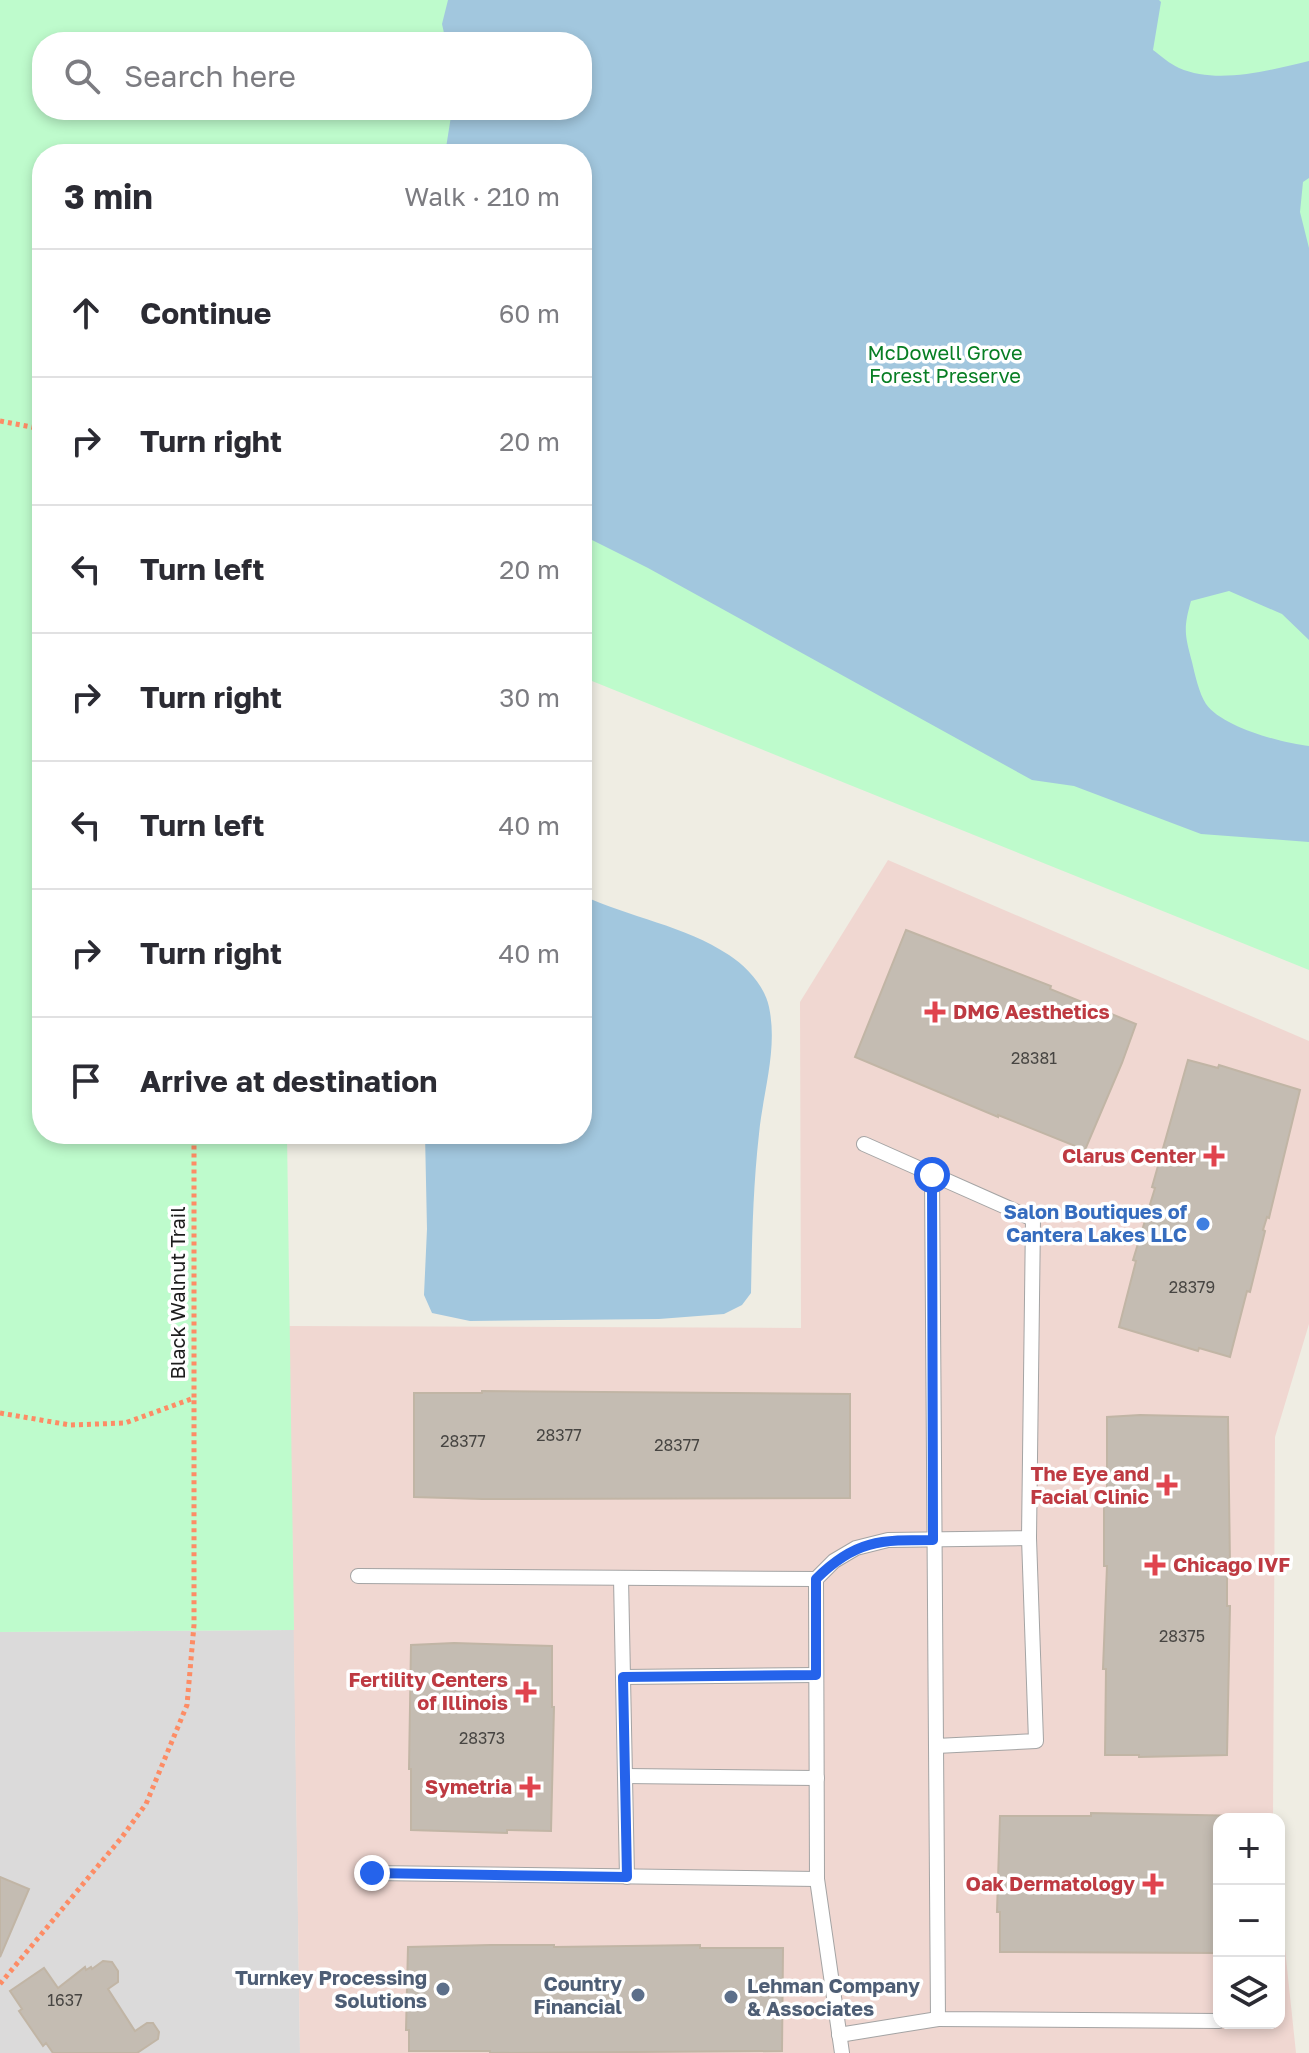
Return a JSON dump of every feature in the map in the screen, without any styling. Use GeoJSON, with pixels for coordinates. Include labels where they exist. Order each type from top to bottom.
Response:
{"type":"FeatureCollection","features":[{"type":"Feature","properties":{"kind":"lane"},"geometry":{"type":"LineString","coordinates":[[864,1144],[1033,1219],[1029,1538],[1036,1741],[936,1746]]}},
{"type":"Feature","properties":{"kind":"lane"},"geometry":{"type":"LineString","coordinates":[[932,1175],[938,2019]]}},
{"type":"Feature","properties":{"kind":"lane"},"geometry":{"type":"LineString","coordinates":[[842,2053],[817,1879],[816,1579],[834,1561],[856,1548],[888,1540],[1029,1538]]}},
{"type":"Feature","properties":{"kind":"lane"},"geometry":{"type":"LineString","coordinates":[[358,1576],[816,1579]]}},
{"type":"Feature","properties":{"kind":"lane"},"geometry":{"type":"LineString","coordinates":[[621,1578],[627,1877]]}},
{"type":"Feature","properties":{"kind":"lane"},"geometry":{"type":"LineString","coordinates":[[623,1677],[816,1675]]}},
{"type":"Feature","properties":{"kind":"lane"},"geometry":{"type":"LineString","coordinates":[[625,1776],[817,1778]]}},
{"type":"Feature","properties":{"kind":"lane"},"geometry":{"type":"LineString","coordinates":[[372,1873],[817,1879]]}},
{"type":"Feature","properties":{"kind":"lane"},"geometry":{"type":"LineString","coordinates":[[839,2035],[938,2019],[1213,2021]]}},
{"type":"Feature","properties":{"kind":"path"},"geometry":{"type":"LineString","coordinates":[[0,421],[32,427]]}},
{"type":"Feature","properties":{"kind":"path","name":"Black Walnut Trail"},"geometry":{"type":"LineString","coordinates":[[0,1413],[70,1425],[125,1423],[194,1398],[194,1144]]}},
{"type":"Feature","properties":{"kind":"path"},"geometry":{"type":"LineString","coordinates":[[0,1984],[146,1804],[187,1705],[194,1625],[194,1398]]}},
{"type":"Feature","properties":{"kind":"shaded area"},"geometry":{"type":"Polygon","coordinates":[[[888,860],[1309,1041],[1309,1324],[1275,1437],[1273,1813],[1213,1813],[1213,2029],[1285,2029],[1285,1949],[1296,2053],[300,2053],[289,1326],[801,1328],[800,1002],[888,860]]]}},
{"type":"Feature","properties":{"kind":"shaded area"},"geometry":{"type":"Polygon","coordinates":[[[294,1630],[300,2053],[0,2053],[0,1632],[294,1630]]]}},
{"type":"Feature","properties":{"kind":"green space","name":"McDowell Grove Forest Preserve"},"geometry":{"type":"Polygon","coordinates":[[[0,0],[1309,0],[1309,970],[592,681],[592,144],[32,144],[32,1144],[287,1144],[294,1630],[0,1632],[0,0]]]}},
{"type":"Feature","properties":{"kind":"water"},"geometry":{"type":"Polygon","coordinates":[[[448,0],[1159,0],[1153,50],[1179,68],[1194,73],[1227,76],[1309,61],[1309,178],[1303,182],[1300,212],[1309,248],[1309,640],[1282,614],[1229,591],[1191,601],[1186,632],[1199,689],[1214,712],[1239,727],[1309,746],[1309,842],[1201,834],[1074,786],[1032,780],[592,540],[592,144],[447,144],[450,120],[592,120],[592,32],[444,32],[442,24],[448,0]]]}},
{"type":"Feature","properties":{"kind":"water"},"geometry":{"type":"Polygon","coordinates":[[[592,899],[712,945],[735,960],[759,984],[769,1007],[772,1039],[757,1154],[751,1293],[742,1305],[724,1314],[659,1319],[470,1321],[432,1313],[424,1295],[427,1229],[425,1144],[592,1144],[592,899]]]}},
{"type":"Feature","properties":{"kind":"building"},"geometry":{"type":"Polygon","coordinates":[[[906,930],[1051,986],[1050,989],[1136,1024],[1085,1150],[855,1057],[906,930]]]}},
{"type":"Feature","properties":{"kind":"building"},"geometry":{"type":"Polygon","coordinates":[[[1188,1060],[1218,1068],[1219,1065],[1300,1090],[1250,1292],[1247,1291],[1230,1357],[1199,1348],[1198,1351],[1119,1327],[1136,1261],[1133,1260],[1188,1060]]]}},
{"type":"Feature","properties":{"kind":"building"},"geometry":{"type":"Polygon","coordinates":[[[414,1393],[850,1394],[850,1498],[414,1497],[414,1393]]]}},
{"type":"Feature","properties":{"kind":"building"},"geometry":{"type":"Polygon","coordinates":[[[1107,1417],[1228,1417],[1230,1566],[1227,1566],[1227,1606],[1230,1606],[1227,1755],[1105,1755],[1106,1669],[1103,1669],[1107,1417]]]}},
{"type":"Feature","properties":{"kind":"building"},"geometry":{"type":"Polygon","coordinates":[[[411,1645],[552,1646],[551,1831],[411,1830],[411,1645]]]}},
{"type":"Feature","properties":{"kind":"building"},"geometry":{"type":"Polygon","coordinates":[[[1091,1813],[1213,1815],[1213,1953],[1000,1952],[1000,1912],[997,1912],[1000,1816],[1091,1816],[1091,1813]]]}},
{"type":"Feature","properties":{"kind":"building"},"geometry":{"type":"Polygon","coordinates":[[[0,1877],[29,1889],[0,1957],[0,1877]]]}},
{"type":"Feature","properties":{"kind":"building"},"geometry":{"type":"Polygon","coordinates":[[[408,1947],[783,1948],[782,2051],[409,2051],[409,2030],[406,2030],[408,1947]]]}},
{"type":"Feature","properties":{"kind":"building"},"geometry":{"type":"Polygon","coordinates":[[[103,1961],[112,1962],[118,1971],[118,1982],[108,1989],[135,2031],[147,2023],[153,2023],[159,2032],[158,2039],[137,2053],[53,2053],[46,2043],[43,2046],[19,2011],[22,2009],[10,1991],[44,1968],[58,1988],[85,1967],[86,1970],[92,1969],[103,1961]]]}},
{"type":"Feature","properties":{"kind":"place","name":"DMG Aesthetics"},"geometry":{"type":"Point","coordinates":[935,1012]}},
{"type":"Feature","properties":{"kind":"place","name":"Clarus Center"},"geometry":{"type":"Point","coordinates":[1214,1156]}},
{"type":"Feature","properties":{"kind":"place","name":"Salon Boutiques of Cantera Lakes LLC"},"geometry":{"type":"Point","coordinates":[1203,1224]}},
{"type":"Feature","properties":{"kind":"place","name":"The Eye and Facial Clinic"},"geometry":{"type":"Point","coordinates":[1167,1485]}},
{"type":"Feature","properties":{"kind":"place","name":"Chicago IVF"},"geometry":{"type":"Point","coordinates":[1155,1565]}},
{"type":"Feature","properties":{"kind":"place","name":"Fertility Centers of Illinois"},"geometry":{"type":"Point","coordinates":[526,1692]}},
{"type":"Feature","properties":{"kind":"place","name":"Symetria"},"geometry":{"type":"Point","coordinates":[530,1787]}},
{"type":"Feature","properties":{"kind":"place","name":"Oak Dermatology"},"geometry":{"type":"Point","coordinates":[1153,1884]}},
{"type":"Feature","properties":{"kind":"place","name":"Turnkey Processing Solutions"},"geometry":{"type":"Point","coordinates":[443,1989]}},
{"type":"Feature","properties":{"kind":"place","name":"Country Financial"},"geometry":{"type":"Point","coordinates":[638,1995]}},
{"type":"Feature","properties":{"kind":"place","name":"Lehman Company & Associates"},"geometry":{"type":"Point","coordinates":[731,1997]}},
{"type":"Feature","properties":{"kind":"route"},"geometry":{"type":"LineString","coordinates":[[372,1873],[627,1877],[623,1677],[816,1675],[816,1579],[834,1561],[856,1548],[888,1540],[933,1540],[932,1175]]}}]}
